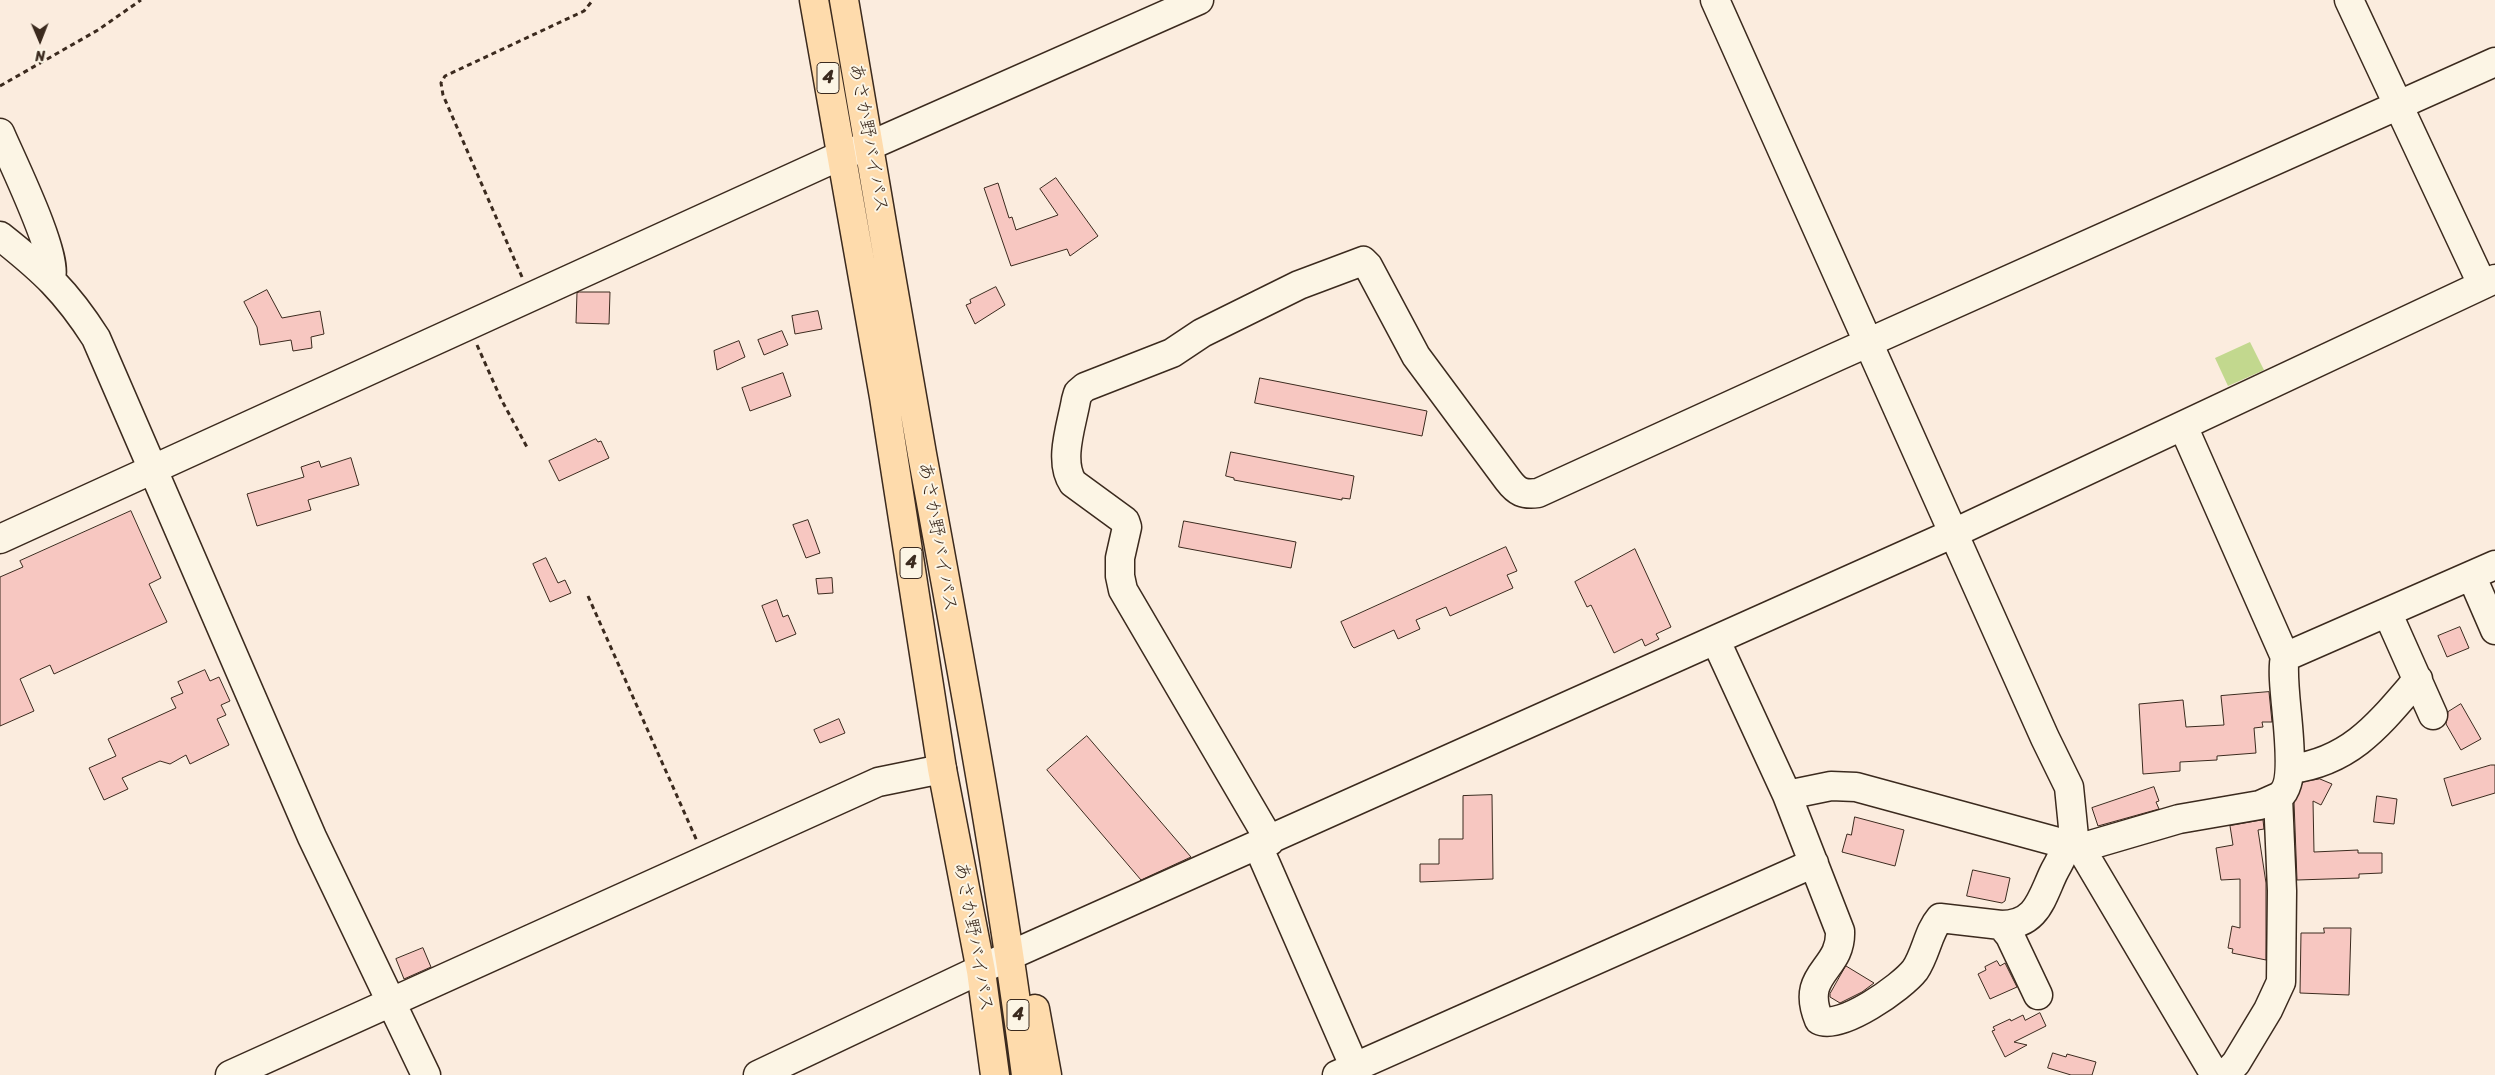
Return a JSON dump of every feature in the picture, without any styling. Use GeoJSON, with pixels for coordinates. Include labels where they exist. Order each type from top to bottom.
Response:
{"type":"FeatureCollection","features":[{"type":"Feature","properties":{"kind":"highway","name":"あさか野バイパス"},"geometry":{"type":"LineString","coordinates":[[814,0],[884,397],[942,769],[981,971],[995,1075]]}},
{"type":"Feature","properties":{"kind":"highway","name":"あさか野バイパス"},"geometry":{"type":"LineString","coordinates":[[844,0],[1010,955],[1026,1075]]}},
{"type":"Feature","properties":{"kind":"highway"},"geometry":{"type":"LineString","coordinates":[[1010,955],[1032,994],[1047,1075]]}},
{"type":"Feature","properties":{"kind":"highway","name":"4"},"geometry":{"type":"LineString","coordinates":[[978,1075],[974,1034],[981,971]]}},
{"type":"Feature","properties":{"kind":"street"},"geometry":{"type":"LineString","coordinates":[[0,539],[154,470],[468,324],[531,298],[842,155],[869,146],[1166,7],[1199,0]]}},
{"type":"Feature","properties":{"kind":"street"},"geometry":{"type":"LineString","coordinates":[[1715,0],[2045,738],[2069,787],[2074,838],[2072,847],[2064,856],[2037,910],[2027,919],[2010,925],[1940,918],[1918,964],[1907,978],[1840,1022],[1824,1023],[1819,1020],[1814,1009],[1813,993],[1815,984],[1837,950],[1840,936],[1837,922],[1786,795],[1716,641]]}},
{"type":"Feature","properties":{"kind":"street"},"geometry":{"type":"LineString","coordinates":[[758,1075],[981,971],[1010,955],[1954,533],[2488,282],[2399,106],[2349,0]]}},
{"type":"Feature","properties":{"kind":"street"},"geometry":{"type":"LineString","coordinates":[[1814,863],[1350,1073],[1264,843],[1123,590],[1120,571],[1127,527],[1126,521],[1073,483],[1069,475],[1067,454],[1076,400],[1080,390],[1172,353],[1202,333],[1299,285],[1363,261],[1368,266],[1416,356],[1513,487],[1517,491],[1529,494],[1538,493],[1836,357],[1870,344],[2495,62]]}},
{"type":"Feature","properties":{"kind":"street"},"geometry":{"type":"LineString","coordinates":[[0,133],[30,200],[47,248],[52,265],[51,278]]}},
{"type":"Feature","properties":{"kind":"street"},"geometry":{"type":"LineString","coordinates":[[0,236],[51,278],[77,309],[96,338],[312,837],[426,1075]]}},
{"type":"Feature","properties":{"kind":"street"},"geometry":{"type":"LineString","coordinates":[[1786,795],[1831,786],[1856,787],[2040,836],[2072,847],[2179,819],[2260,805],[2278,797],[2287,787],[2290,769],[2283,681],[2285,658],[2183,426]]}},
{"type":"Feature","properties":{"kind":"street"},"geometry":{"type":"LineString","coordinates":[[2285,658],[2483,571],[2495,630]]}},
{"type":"Feature","properties":{"kind":"street"},"geometry":{"type":"LineString","coordinates":[[2388,614],[2433,715]]}},
{"type":"Feature","properties":{"kind":"street"},"geometry":{"type":"LineString","coordinates":[[2290,769],[2323,763],[2350,747],[2388,714],[2418,680]]}},
{"type":"Feature","properties":{"kind":"street"},"geometry":{"type":"LineString","coordinates":[[230,1075],[878,782],[942,769]]}},
{"type":"Feature","properties":{"kind":"street"},"geometry":{"type":"LineString","coordinates":[[2225,1075],[2236,1063],[2268,1010],[2280,982],[2282,891],[2278,797]]}},
{"type":"Feature","properties":{"kind":"street"},"geometry":{"type":"LineString","coordinates":[[2072,847],[2215,1075]]}},
{"type":"Feature","properties":{"kind":"street"},"geometry":{"type":"LineString","coordinates":[[2001,925],[2010,936],[2038,995]]}},
{"type":"Feature","properties":{"kind":"path"},"geometry":{"type":"LineString","coordinates":[[0,86],[98,30],[141,0]]}},
{"type":"Feature","properties":{"kind":"path"},"geometry":{"type":"LineString","coordinates":[[531,298],[443,95],[441,83],[445,76],[584,11],[593,0]]}},
{"type":"Feature","properties":{"kind":"path"},"geometry":{"type":"LineString","coordinates":[[468,324],[501,399],[528,449]]}},
{"type":"Feature","properties":{"kind":"path"},"geometry":{"type":"LineString","coordinates":[[588,596],[706,860]]}},
{"type":"Feature","properties":{"kind":"green space"},"geometry":{"type":"Polygon","coordinates":[[[2250,342],[2264,370],[2228,386],[2215,358],[2250,342]]]}},
{"type":"Feature","properties":{"kind":"building"},"geometry":{"type":"Polygon","coordinates":[[[1056,178],[1098,236],[1070,256],[1067,249],[1011,266],[984,188],[998,183],[1009,218],[1012,217],[1016,230],[1058,215],[1040,189],[1056,178]]]}},
{"type":"Feature","properties":{"kind":"building"},"geometry":{"type":"Polygon","coordinates":[[[996,287],[1005,305],[975,324],[966,305],[971,303],[970,300],[996,287]]]}},
{"type":"Feature","properties":{"kind":"building"},"geometry":{"type":"Polygon","coordinates":[[[267,290],[282,318],[320,311],[324,334],[311,337],[312,348],[293,351],[291,340],[260,345],[257,327],[244,302],[267,290]]]}},
{"type":"Feature","properties":{"kind":"building"},"geometry":{"type":"Polygon","coordinates":[[[610,292],[609,324],[576,323],[577,293],[610,292]]]}},
{"type":"Feature","properties":{"kind":"building"},"geometry":{"type":"Polygon","coordinates":[[[818,311],[822,329],[795,334],[792,316],[818,311]]]}},
{"type":"Feature","properties":{"kind":"building"},"geometry":{"type":"Polygon","coordinates":[[[782,331],[788,345],[764,355],[758,340],[782,331]]]}},
{"type":"Feature","properties":{"kind":"building"},"geometry":{"type":"Polygon","coordinates":[[[739,341],[745,357],[717,370],[714,351],[739,341]]]}},
{"type":"Feature","properties":{"kind":"building"},"geometry":{"type":"Polygon","coordinates":[[[783,373],[791,396],[750,411],[742,388],[783,373]]]}},
{"type":"Feature","properties":{"kind":"building"},"geometry":{"type":"Polygon","coordinates":[[[1260,378],[1427,411],[1422,436],[1255,403],[1260,378]]]}},
{"type":"Feature","properties":{"kind":"building"},"geometry":{"type":"Polygon","coordinates":[[[596,439],[598,442],[601,441],[609,458],[559,481],[549,461],[596,439]]]}},
{"type":"Feature","properties":{"kind":"building"},"geometry":{"type":"Polygon","coordinates":[[[1231,452],[1354,476],[1350,499],[1342,498],[1342,500],[1234,480],[1234,478],[1226,476],[1231,452]]]}},
{"type":"Feature","properties":{"kind":"building"},"geometry":{"type":"Polygon","coordinates":[[[351,458],[359,485],[308,500],[311,510],[257,526],[247,494],[304,477],[301,467],[319,461],[321,467],[351,458]]]}},
{"type":"Feature","properties":{"kind":"building"},"geometry":{"type":"Polygon","coordinates":[[[131,511],[161,578],[149,584],[167,622],[54,674],[50,665],[20,679],[34,711],[0,726],[0,577],[23,567],[20,561],[131,511]]]}},
{"type":"Feature","properties":{"kind":"building"},"geometry":{"type":"Polygon","coordinates":[[[808,520],[820,553],[806,558],[793,525],[808,520]]]}},
{"type":"Feature","properties":{"kind":"building"},"geometry":{"type":"Polygon","coordinates":[[[1184,521],[1296,542],[1291,568],[1179,547],[1184,521]]]}},
{"type":"Feature","properties":{"kind":"building"},"geometry":{"type":"Polygon","coordinates":[[[1506,547],[1517,571],[1507,575],[1513,588],[1450,616],[1446,607],[1416,620],[1420,629],[1398,639],[1394,630],[1354,648],[1352,646],[1341,622],[1506,547]]]}},
{"type":"Feature","properties":{"kind":"building"},"geometry":{"type":"Polygon","coordinates":[[[1635,549],[1671,627],[1656,634],[1659,639],[1645,646],[1642,639],[1614,653],[1591,605],[1587,607],[1575,582],[1635,549]]]}},
{"type":"Feature","properties":{"kind":"building"},"geometry":{"type":"Polygon","coordinates":[[[546,558],[558,583],[565,580],[571,593],[550,602],[533,564],[546,558]]]}},
{"type":"Feature","properties":{"kind":"building"},"geometry":{"type":"Polygon","coordinates":[[[832,578],[833,593],[818,594],[816,579],[832,578]]]}},
{"type":"Feature","properties":{"kind":"building"},"geometry":{"type":"Polygon","coordinates":[[[777,600],[783,617],[788,615],[796,634],[776,642],[762,606],[777,600]]]}},
{"type":"Feature","properties":{"kind":"building"},"geometry":{"type":"Polygon","coordinates":[[[2460,627],[2469,648],[2447,657],[2438,636],[2460,627]]]}},
{"type":"Feature","properties":{"kind":"building"},"geometry":{"type":"Polygon","coordinates":[[[205,670],[210,681],[219,677],[230,701],[221,705],[226,715],[217,719],[229,745],[190,764],[186,755],[170,764],[160,761],[122,778],[128,789],[104,800],[89,768],[116,756],[108,739],[176,708],[171,698],[183,693],[178,682],[205,670]]]}},
{"type":"Feature","properties":{"kind":"building"},"geometry":{"type":"Polygon","coordinates":[[[2269,692],[2272,722],[2262,722],[2263,727],[2254,728],[2256,753],[2217,756],[2217,760],[2180,762],[2180,771],[2143,774],[2139,704],[2183,700],[2186,727],[2224,725],[2221,696],[2269,692]]]}},
{"type":"Feature","properties":{"kind":"building"},"geometry":{"type":"Polygon","coordinates":[[[2461,704],[2481,739],[2461,750],[2446,724],[2448,712],[2461,704]]]}},
{"type":"Feature","properties":{"kind":"building"},"geometry":{"type":"Polygon","coordinates":[[[839,719],[845,733],[820,743],[814,730],[839,719]]]}},
{"type":"Feature","properties":{"kind":"building"},"geometry":{"type":"Polygon","coordinates":[[[1087,736],[1191,857],[1141,880],[1047,770],[1087,736]]]}},
{"type":"Feature","properties":{"kind":"building"},"geometry":{"type":"Polygon","coordinates":[[[2495,765],[2495,793],[2452,806],[2444,779],[2495,765]]]}},
{"type":"Feature","properties":{"kind":"building"},"geometry":{"type":"Polygon","coordinates":[[[2320,779],[2332,784],[2321,805],[2313,801],[2314,852],[2358,850],[2358,853],[2382,853],[2382,873],[2359,874],[2359,878],[2297,880],[2294,802],[2303,782],[2320,779]]]}},
{"type":"Feature","properties":{"kind":"building"},"geometry":{"type":"Polygon","coordinates":[[[2154,787],[2159,801],[2156,802],[2159,809],[2098,826],[2092,808],[2154,787]]]}},
{"type":"Feature","properties":{"kind":"building"},"geometry":{"type":"Polygon","coordinates":[[[1492,795],[1493,879],[1420,882],[1420,864],[1439,864],[1439,839],[1463,839],[1463,796],[1492,795]]]}},
{"type":"Feature","properties":{"kind":"building"},"geometry":{"type":"Polygon","coordinates":[[[2377,796],[2397,799],[2394,824],[2374,822],[2377,796]]]}},
{"type":"Feature","properties":{"kind":"building"},"geometry":{"type":"Polygon","coordinates":[[[1855,817],[1904,830],[1895,866],[1842,852],[1847,834],[1851,835],[1855,817]]]}},
{"type":"Feature","properties":{"kind":"building"},"geometry":{"type":"Polygon","coordinates":[[[2263,820],[2264,829],[2258,830],[2266,883],[2266,960],[2232,953],[2233,949],[2228,948],[2232,926],[2240,928],[2240,879],[2221,880],[2216,848],[2233,845],[2230,826],[2263,820]]]}},
{"type":"Feature","properties":{"kind":"building"},"geometry":{"type":"Polygon","coordinates":[[[1973,870],[2010,878],[2005,901],[2002,903],[1967,896],[1973,870]]]}},
{"type":"Feature","properties":{"kind":"building"},"geometry":{"type":"Polygon","coordinates":[[[2324,928],[2351,928],[2349,995],[2300,993],[2301,933],[2324,933],[2324,928]]]}},
{"type":"Feature","properties":{"kind":"building"},"geometry":{"type":"Polygon","coordinates":[[[423,948],[431,967],[404,979],[396,959],[423,948]]]}},
{"type":"Feature","properties":{"kind":"building"},"geometry":{"type":"Polygon","coordinates":[[[1997,961],[2000,966],[2005,963],[2017,987],[1990,999],[1978,974],[1986,970],[1985,967],[1997,961]]]}},
{"type":"Feature","properties":{"kind":"building"},"geometry":{"type":"Polygon","coordinates":[[[1846,966],[1874,983],[1862,992],[1840,1003],[1830,997],[1830,994],[1846,966]]]}},
{"type":"Feature","properties":{"kind":"building"},"geometry":{"type":"Polygon","coordinates":[[[2040,1013],[2046,1026],[2014,1042],[2027,1045],[2005,1057],[1992,1031],[1995,1030],[1993,1027],[2023,1015],[2025,1020],[2040,1013]]]}},
{"type":"Feature","properties":{"kind":"building"},"geometry":{"type":"Polygon","coordinates":[[[2053,1053],[2066,1057],[2067,1054],[2096,1062],[2092,1075],[2071,1075],[2048,1068],[2053,1053]]]}}]}
